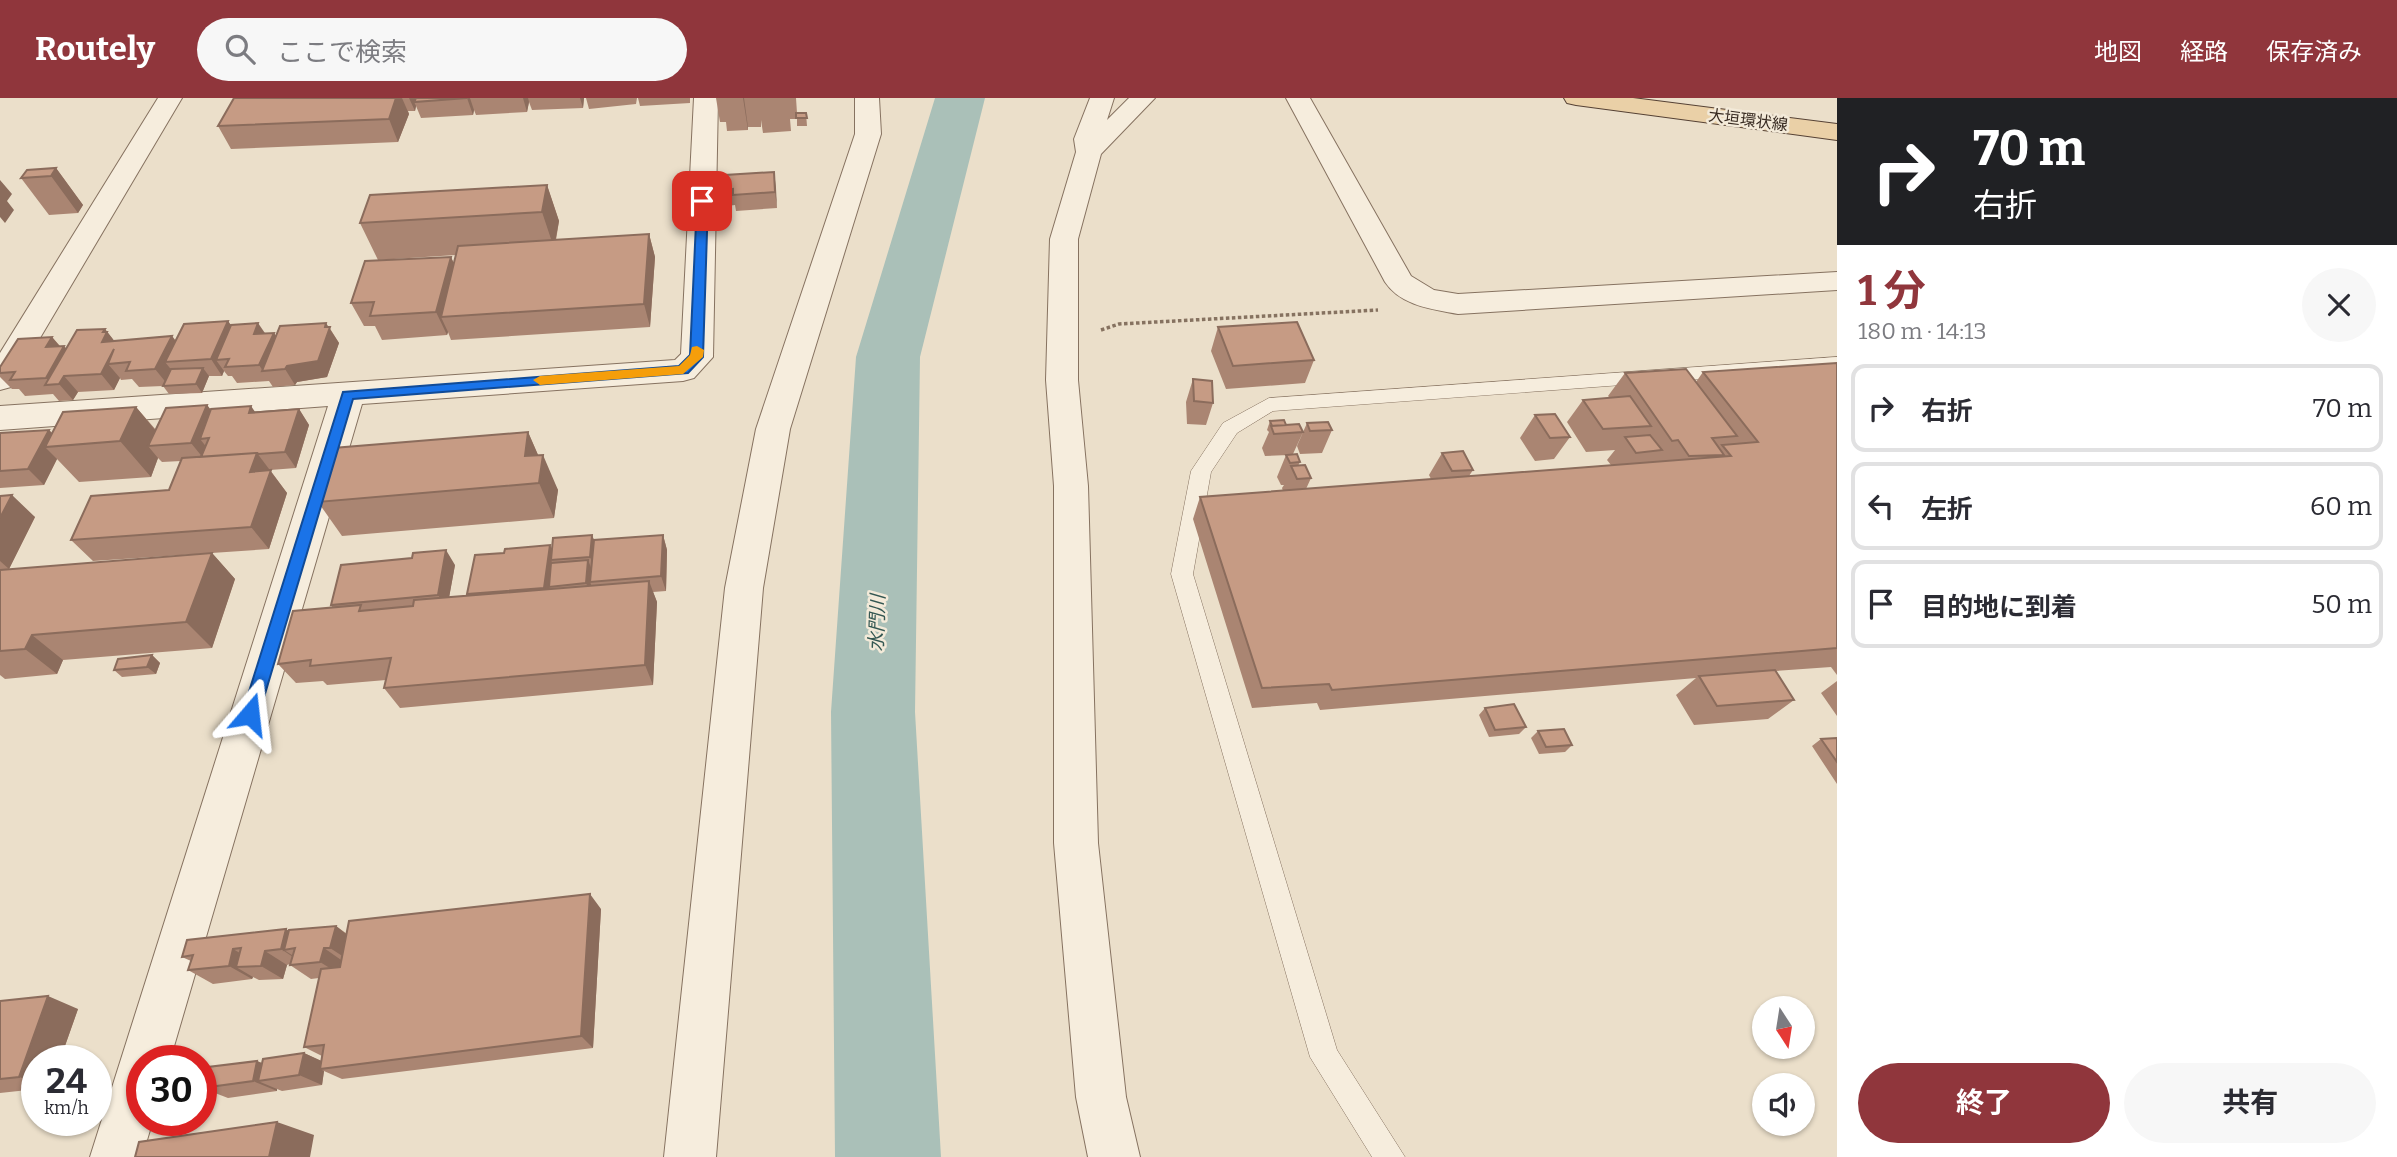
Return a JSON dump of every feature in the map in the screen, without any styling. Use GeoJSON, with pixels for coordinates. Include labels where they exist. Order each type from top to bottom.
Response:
{"type":"FeatureCollection","features":[{"type":"Feature","properties":{"kind":"main road","name":"大垣環状線"},"geometry":{"type":"LineString","coordinates":[[1576,98],[1837,132]]}},
{"type":"Feature","properties":{"kind":"main road","name":"大垣環状線"},"geometry":{"type":"LineString","coordinates":[[1709,98],[1837,115]]}},
{"type":"Feature","properties":{"kind":"street"},"geometry":{"type":"LineString","coordinates":[[0,379],[170,98]]}},
{"type":"Feature","properties":{"kind":"street"},"geometry":{"type":"LineString","coordinates":[[0,418],[683,370],[697,357],[706,98]]}},
{"type":"Feature","properties":{"kind":"street"},"geometry":{"type":"LineString","coordinates":[[690,1157],[744,588],[773,429],[868,134],[867,98]]}},
{"type":"Feature","properties":{"kind":"street"},"geometry":{"type":"LineString","coordinates":[[1102,98],[1087,139],[1089,152],[1064,239],[1062,380],[1070,486],[1076,843],[1101,1097],[1114,1157]]}},
{"type":"Feature","properties":{"kind":"street"},"geometry":{"type":"LineString","coordinates":[[1089,152],[1143,98]]}},
{"type":"Feature","properties":{"kind":"street"},"geometry":{"type":"LineString","coordinates":[[1298,98],[1400,282],[1425,298],[1458,303],[1837,281]]}},
{"type":"Feature","properties":{"kind":"street"},"geometry":{"type":"LineString","coordinates":[[150,1045],[348,395]]}},
{"type":"Feature","properties":{"kind":"street"},"geometry":{"type":"LineString","coordinates":[[116,1157],[126,1124]]}},
{"type":"Feature","properties":{"kind":"lane"},"geometry":{"type":"LineString","coordinates":[[1390,1157],[1325,1057],[1182,574],[1201,471],[1230,428],[1269,405],[1837,363]]}},
{"type":"Feature","properties":{"kind":"path"},"geometry":{"type":"LineString","coordinates":[[1098,331],[1119,324],[1406,308],[1425,298]]}},
{"type":"Feature","properties":{"kind":"building"},"geometry":{"type":"Polygon","coordinates":[[[234,98],[396,98],[389,119],[218,126],[234,98]]]}},
{"type":"Feature","properties":{"kind":"building"},"geometry":{"type":"Polygon","coordinates":[[[416,98],[467,98],[414,102],[416,98]]]}},
{"type":"Feature","properties":{"kind":"building"},"geometry":{"type":"Polygon","coordinates":[[[796,113],[806,113],[807,118],[796,118],[796,113]]]}},
{"type":"Feature","properties":{"kind":"building"},"geometry":{"type":"Polygon","coordinates":[[[56,168],[51,176],[21,178],[27,170],[56,168]]]}},
{"type":"Feature","properties":{"kind":"building"},"geometry":{"type":"Polygon","coordinates":[[[774,172],[775,192],[733,195],[733,189],[725,190],[725,175],[774,172]]]}},
{"type":"Feature","properties":{"kind":"building"},"geometry":{"type":"Polygon","coordinates":[[[547,185],[542,212],[360,223],[370,195],[547,185]]]}},
{"type":"Feature","properties":{"kind":"building"},"geometry":{"type":"Polygon","coordinates":[[[649,234],[644,304],[441,317],[458,246],[649,234]]]}},
{"type":"Feature","properties":{"kind":"building"},"geometry":{"type":"Polygon","coordinates":[[[451,257],[436,312],[370,316],[374,302],[351,303],[365,261],[451,257]]]}},
{"type":"Feature","properties":{"kind":"building"},"geometry":{"type":"Polygon","coordinates":[[[228,321],[211,359],[165,362],[184,324],[228,321]]]}},
{"type":"Feature","properties":{"kind":"building"},"geometry":{"type":"Polygon","coordinates":[[[1297,322],[1314,360],[1233,366],[1218,327],[1297,322]]]}},
{"type":"Feature","properties":{"kind":"building"},"geometry":{"type":"Polygon","coordinates":[[[258,323],[254,334],[274,333],[259,365],[225,367],[229,359],[216,360],[231,325],[258,323]]]}},
{"type":"Feature","properties":{"kind":"building"},"geometry":{"type":"Polygon","coordinates":[[[326,323],[325,327],[330,327],[318,361],[262,371],[280,326],[326,323]]]}},
{"type":"Feature","properties":{"kind":"building"},"geometry":{"type":"Polygon","coordinates":[[[105,329],[103,332],[107,332],[102,342],[172,336],[155,369],[126,371],[130,362],[108,364],[114,349],[101,374],[64,376],[59,384],[45,385],[77,330],[105,329]]]}},
{"type":"Feature","properties":{"kind":"building"},"geometry":{"type":"Polygon","coordinates":[[[52,337],[46,347],[64,346],[46,378],[10,380],[15,372],[0,373],[0,367],[18,339],[52,337]]]}},
{"type":"Feature","properties":{"kind":"building"},"geometry":{"type":"Polygon","coordinates":[[[1837,363],[1837,648],[1332,690],[1329,684],[1262,688],[1200,497],[1731,456],[1722,445],[1758,442],[1703,372],[1837,363]]]}},
{"type":"Feature","properties":{"kind":"building"},"geometry":{"type":"Polygon","coordinates":[[[203,368],[196,384],[163,386],[171,369],[203,368]]]}},
{"type":"Feature","properties":{"kind":"building"},"geometry":{"type":"Polygon","coordinates":[[[1686,369],[1737,436],[1712,438],[1724,455],[1689,456],[1678,440],[1672,441],[1625,373],[1686,369]]]}},
{"type":"Feature","properties":{"kind":"building"},"geometry":{"type":"Polygon","coordinates":[[[1193,379],[1212,381],[1213,403],[1194,401],[1193,379]]]}},
{"type":"Feature","properties":{"kind":"building"},"geometry":{"type":"Polygon","coordinates":[[[1630,396],[1651,426],[1603,429],[1583,400],[1630,396]]]}},
{"type":"Feature","properties":{"kind":"building"},"geometry":{"type":"Polygon","coordinates":[[[207,405],[191,443],[148,446],[166,408],[207,405]]]}},
{"type":"Feature","properties":{"kind":"building"},"geometry":{"type":"Polygon","coordinates":[[[251,406],[249,413],[299,409],[285,452],[201,457],[209,438],[200,439],[211,409],[251,406]]]}},
{"type":"Feature","properties":{"kind":"building"},"geometry":{"type":"Polygon","coordinates":[[[136,407],[120,441],[45,447],[63,412],[136,407]]]}},
{"type":"Feature","properties":{"kind":"building"},"geometry":{"type":"Polygon","coordinates":[[[1555,414],[1570,437],[1550,438],[1535,415],[1555,414]]]}},
{"type":"Feature","properties":{"kind":"building"},"geometry":{"type":"Polygon","coordinates":[[[1284,420],[1286,425],[1272,426],[1270,421],[1284,420]]]}},
{"type":"Feature","properties":{"kind":"building"},"geometry":{"type":"Polygon","coordinates":[[[1328,422],[1332,430],[1310,431],[1307,423],[1328,422]]]}},
{"type":"Feature","properties":{"kind":"building"},"geometry":{"type":"Polygon","coordinates":[[[1299,424],[1303,432],[1274,434],[1271,426],[1299,424]]]}},
{"type":"Feature","properties":{"kind":"building"},"geometry":{"type":"Polygon","coordinates":[[[49,430],[28,469],[0,471],[0,433],[49,430]]]}},
{"type":"Feature","properties":{"kind":"building"},"geometry":{"type":"Polygon","coordinates":[[[528,432],[525,456],[543,455],[539,483],[318,502],[333,448],[528,432]]]}},
{"type":"Feature","properties":{"kind":"building"},"geometry":{"type":"Polygon","coordinates":[[[1650,435],[1662,450],[1636,453],[1625,437],[1650,435]]]}},
{"type":"Feature","properties":{"kind":"building"},"geometry":{"type":"Polygon","coordinates":[[[1463,451],[1473,470],[1452,471],[1442,453],[1463,451]]]}},
{"type":"Feature","properties":{"kind":"building"},"geometry":{"type":"Polygon","coordinates":[[[257,453],[250,472],[271,470],[251,527],[71,540],[91,496],[169,490],[182,458],[257,453]]]}},
{"type":"Feature","properties":{"kind":"building"},"geometry":{"type":"Polygon","coordinates":[[[1297,454],[1300,462],[1290,463],[1286,455],[1297,454]]]}},
{"type":"Feature","properties":{"kind":"building"},"geometry":{"type":"Polygon","coordinates":[[[1305,465],[1311,478],[1297,479],[1291,466],[1305,465]]]}},
{"type":"Feature","properties":{"kind":"building"},"geometry":{"type":"Polygon","coordinates":[[[12,495],[0,518],[0,496],[12,495]]]}},
{"type":"Feature","properties":{"kind":"building"},"geometry":{"type":"Polygon","coordinates":[[[592,535],[590,557],[551,560],[553,538],[592,535]]]}},
{"type":"Feature","properties":{"kind":"building"},"geometry":{"type":"Polygon","coordinates":[[[663,535],[661,576],[590,582],[594,540],[663,535]]]}},
{"type":"Feature","properties":{"kind":"building"},"geometry":{"type":"Polygon","coordinates":[[[550,545],[544,588],[467,594],[475,555],[550,545]]]}},
{"type":"Feature","properties":{"kind":"building"},"geometry":{"type":"Polygon","coordinates":[[[446,550],[438,595],[331,605],[341,565],[412,558],[413,553],[446,550]]]}},
{"type":"Feature","properties":{"kind":"building"},"geometry":{"type":"Polygon","coordinates":[[[212,553],[186,622],[32,635],[25,649],[0,651],[0,570],[212,553]]]}},
{"type":"Feature","properties":{"kind":"building"},"geometry":{"type":"Polygon","coordinates":[[[588,560],[586,583],[549,587],[551,563],[588,560]]]}},
{"type":"Feature","properties":{"kind":"building"},"geometry":{"type":"Polygon","coordinates":[[[649,581],[645,665],[384,688],[391,658],[310,666],[311,660],[278,664],[293,611],[361,605],[359,611],[413,606],[414,600],[649,581]]]}},
{"type":"Feature","properties":{"kind":"building"},"geometry":{"type":"Polygon","coordinates":[[[152,655],[147,667],[114,670],[118,659],[152,655]]]}},
{"type":"Feature","properties":{"kind":"building"},"geometry":{"type":"Polygon","coordinates":[[[1775,670],[1794,700],[1717,706],[1699,676],[1775,670]]]}},
{"type":"Feature","properties":{"kind":"building"},"geometry":{"type":"Polygon","coordinates":[[[1514,704],[1526,727],[1495,730],[1485,708],[1514,704]]]}},
{"type":"Feature","properties":{"kind":"building"},"geometry":{"type":"Polygon","coordinates":[[[1564,729],[1572,745],[1546,747],[1538,731],[1564,729]]]}},
{"type":"Feature","properties":{"kind":"building"},"geometry":{"type":"Polygon","coordinates":[[[1837,738],[1837,762],[1821,739],[1837,738]]]}},
{"type":"Feature","properties":{"kind":"building"},"geometry":{"type":"Polygon","coordinates":[[[590,894],[581,1036],[320,1069],[324,1045],[304,1047],[321,969],[340,967],[349,921],[590,894]]]}},
{"type":"Feature","properties":{"kind":"building"},"geometry":{"type":"Polygon","coordinates":[[[336,926],[330,948],[324,948],[320,962],[290,965],[295,948],[284,950],[289,930],[336,926]]]}},
{"type":"Feature","properties":{"kind":"building"},"geometry":{"type":"Polygon","coordinates":[[[286,929],[281,949],[265,951],[261,966],[236,967],[241,948],[233,949],[229,966],[188,970],[193,955],[182,957],[187,940],[286,929]]]}},
{"type":"Feature","properties":{"kind":"building"},"geometry":{"type":"Polygon","coordinates":[[[48,996],[30,1045],[21,1045],[19,1077],[0,1079],[0,1001],[48,996]]]}},
{"type":"Feature","properties":{"kind":"building"},"geometry":{"type":"Polygon","coordinates":[[[304,1053],[299,1075],[258,1081],[263,1059],[304,1053]]]}},
{"type":"Feature","properties":{"kind":"building"},"geometry":{"type":"Polygon","coordinates":[[[257,1061],[253,1081],[217,1086],[217,1066],[257,1061]]]}},
{"type":"Feature","properties":{"kind":"building"},"geometry":{"type":"Polygon","coordinates":[[[277,1122],[269,1157],[135,1157],[139,1142],[180,1136],[217,1136],[217,1131],[277,1122]]]}},
{"type":"Feature","properties":{"kind":"waterway","name":"水門川"},"geometry":{"type":"LineString","coordinates":[[888,1157],[873,712],[888,357],[960,98]]}},
{"type":"Feature","properties":{"kind":"slow traffic"},"geometry":{"type":"LineString","coordinates":[[540,380],[683,370],[697,357],[697,350]]}},
{"type":"Feature","properties":{"kind":"route"},"geometry":{"type":"LineString","coordinates":[[250,714],[348,395],[683,370],[697,357],[702,201]]}}]}
